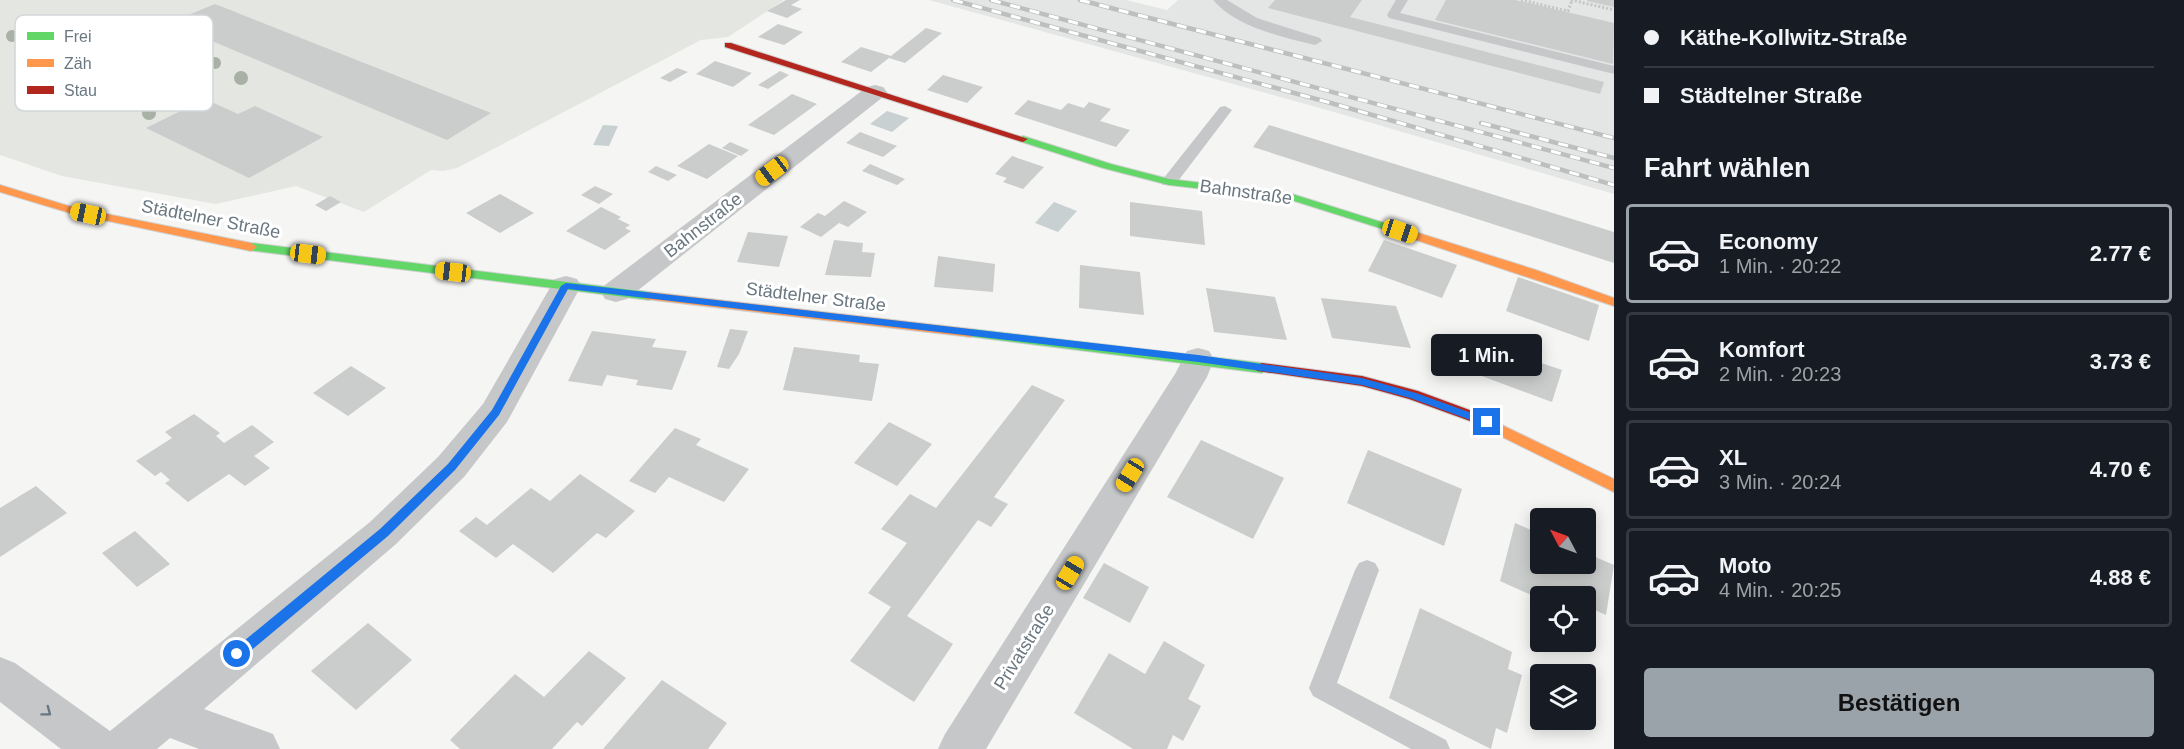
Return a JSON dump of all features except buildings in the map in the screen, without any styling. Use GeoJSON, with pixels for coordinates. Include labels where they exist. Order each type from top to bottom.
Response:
{"type":"FeatureCollection","features":[{"type":"Feature","properties":{"kind":"street","name":"Bahnstraße"},"geometry":{"type":"LineString","coordinates":[[728,45],[1107,166],[1169,182],[1289,196],[1532,273],[1614,302]]}},
{"type":"Feature","properties":{"kind":"street","name":"Bahnstraße"},"geometry":{"type":"LineString","coordinates":[[616,292],[875,92]]}},
{"type":"Feature","properties":{"kind":"street","name":"Städtelner Straße"},"geometry":{"type":"LineString","coordinates":[[0,188],[70,210],[235,245],[616,292],[1198,359],[1362,381],[1413,395],[1487,422],[1614,486]]}},
{"type":"Feature","properties":{"kind":"street"},"geometry":{"type":"LineString","coordinates":[[123,749],[384,532],[451,467],[495,413],[566,286]]}},
{"type":"Feature","properties":{"kind":"street","name":"Privatstraße"},"geometry":{"type":"LineString","coordinates":[[961,749],[1190,377],[1198,359]]}},
{"type":"Feature","properties":{"kind":"street"},"geometry":{"type":"LineString","coordinates":[[0,677],[97,749]]}},
{"type":"Feature","properties":{"kind":"street"},"geometry":{"type":"LineString","coordinates":[[164,716],[257,749]]}},
{"type":"Feature","properties":{"kind":"lane"},"geometry":{"type":"LineString","coordinates":[[1219,0],[1234,13],[1252,21],[1315,41]]}},
{"type":"Feature","properties":{"kind":"lane"},"geometry":{"type":"LineString","coordinates":[[1402,0],[1393,15],[1614,70]]}},
{"type":"Feature","properties":{"kind":"lane"},"geometry":{"type":"LineString","coordinates":[[1169,182],[1225,110]]}},
{"type":"Feature","properties":{"kind":"lane"},"geometry":{"type":"LineString","coordinates":[[1367,570],[1322,688],[1437,749]]}},
{"type":"Feature","properties":{"kind":"path"},"geometry":{"type":"LineString","coordinates":[[1521,0],[1568,11],[1571,0],[1614,10]]}},
{"type":"Feature","properties":{"kind":"shaded area"},"geometry":{"type":"Polygon","coordinates":[[[0,0],[784,0],[728,37],[701,40],[457,168],[443,171],[431,170],[364,212],[296,186],[216,204],[62,176],[0,155],[0,0]]]}},
{"type":"Feature","properties":{"kind":"shaded area"},"geometry":{"type":"Polygon","coordinates":[[[929,0],[1126,0],[1167,10],[1178,0],[1614,0],[1614,194],[1334,112],[929,0]]]}},
{"type":"Feature","properties":{"kind":"shaded area"},"geometry":{"type":"Polygon","coordinates":[[[887,111],[909,118],[892,132],[870,124],[887,111]]]}},
{"type":"Feature","properties":{"kind":"shaded area"},"geometry":{"type":"Polygon","coordinates":[[[603,125],[618,126],[609,146],[593,145],[603,125]]]}},
{"type":"Feature","properties":{"kind":"shaded area"},"geometry":{"type":"Polygon","coordinates":[[[1054,202],[1077,211],[1058,232],[1035,223],[1054,202]]]}},
{"type":"Feature","properties":{"kind":"railway"},"geometry":{"type":"LineString","coordinates":[[953,0],[1338,105],[1614,185]]}},
{"type":"Feature","properties":{"kind":"railway"},"geometry":{"type":"LineString","coordinates":[[991,0],[1614,168]]}},
{"type":"Feature","properties":{"kind":"railway"},"geometry":{"type":"LineString","coordinates":[[1080,0],[1614,138]]}},
{"type":"Feature","properties":{"kind":"railway"},"geometry":{"type":"LineString","coordinates":[[1481,123],[1614,158]]}},
{"type":"Feature","properties":{"kind":"traffic: fast"},"geometry":{"type":"LineString","coordinates":[[1023,139],[1107,166],[1169,182],[1289,196],[1390,228]]}},
{"type":"Feature","properties":{"kind":"traffic: fast"},"geometry":{"type":"LineString","coordinates":[[251,247],[649,296]]}},
{"type":"Feature","properties":{"kind":"traffic: fast"},"geometry":{"type":"LineString","coordinates":[[971,333],[1262,368]]}},
{"type":"Feature","properties":{"kind":"traffic: slow"},"geometry":{"type":"LineString","coordinates":[[0,188],[70,210],[251,247]]}},
{"type":"Feature","properties":{"kind":"traffic: slow"},"geometry":{"type":"LineString","coordinates":[[1390,228],[1532,273],[1614,302]]}},
{"type":"Feature","properties":{"kind":"traffic: slow"},"geometry":{"type":"LineString","coordinates":[[649,296],[971,333]]}},
{"type":"Feature","properties":{"kind":"traffic: slow"},"geometry":{"type":"LineString","coordinates":[[1481,420],[1614,486]]}},
{"type":"Feature","properties":{"kind":"traffic: jam"},"geometry":{"type":"LineString","coordinates":[[728,45],[1023,139]]}},
{"type":"Feature","properties":{"kind":"traffic: jam"},"geometry":{"type":"LineString","coordinates":[[1262,368],[1362,381],[1413,395],[1481,420]]}},
{"type":"Feature","properties":{"kind":"route"},"geometry":{"type":"LineString","coordinates":[[237,654],[384,532],[451,467],[495,413],[566,286],[1198,359],[1362,381],[1413,395],[1487,422]]}}]}
